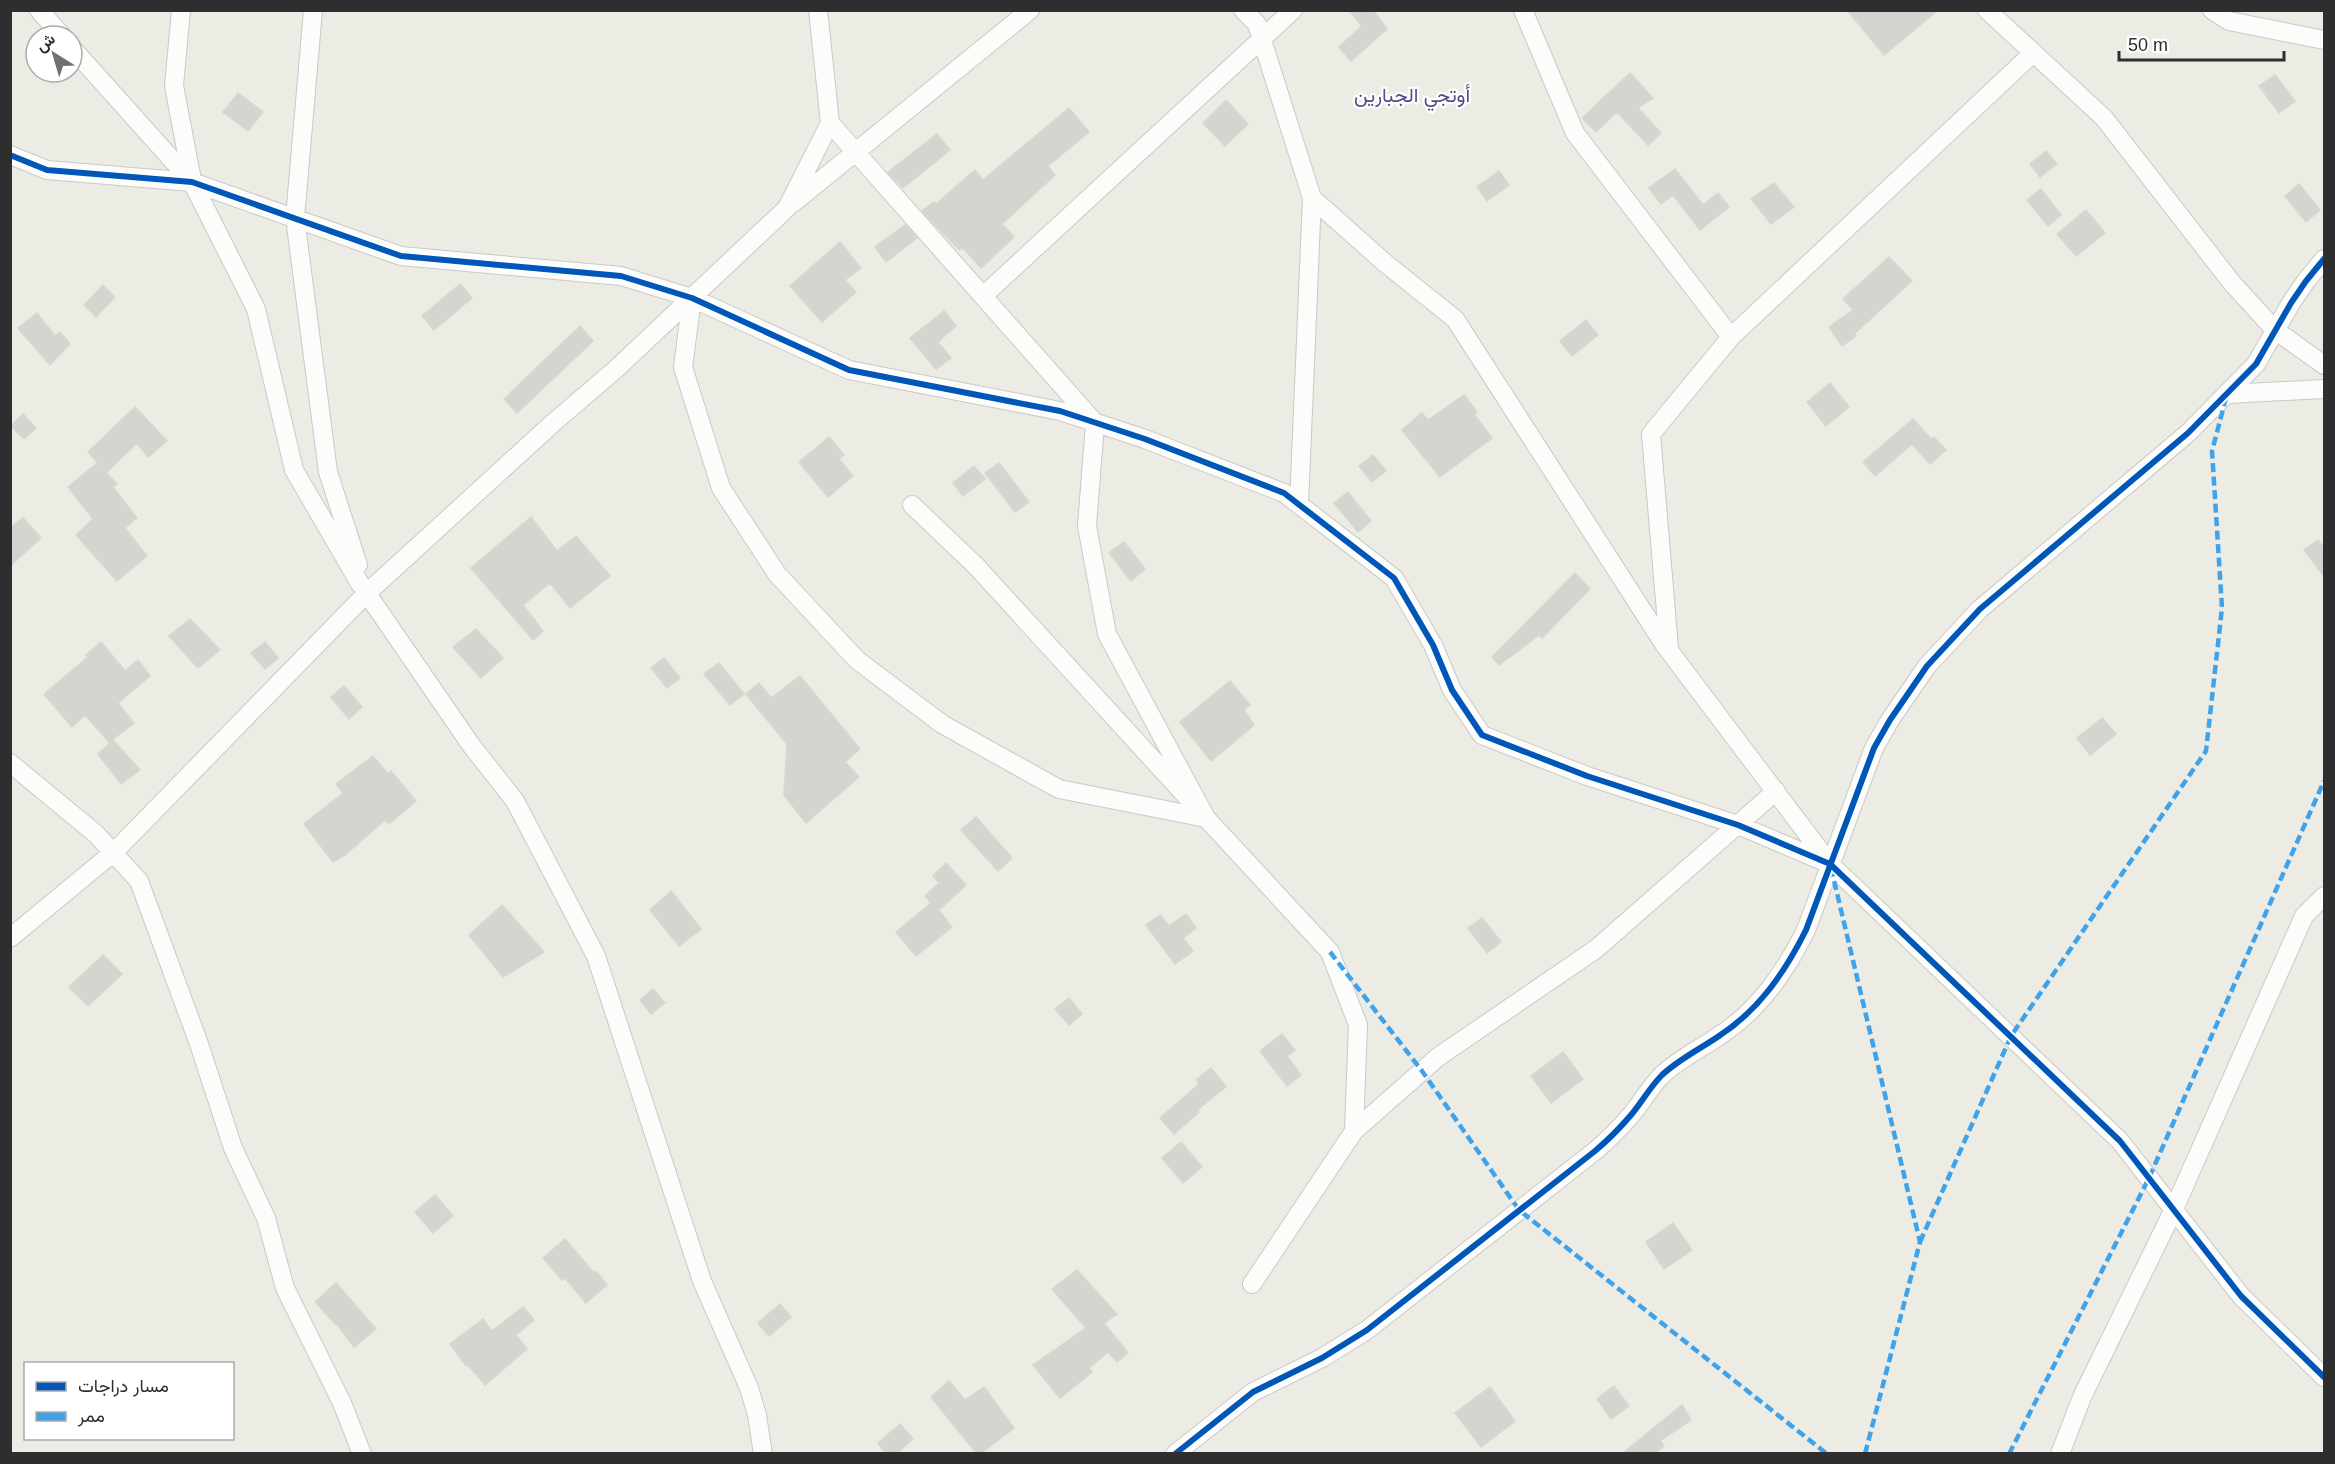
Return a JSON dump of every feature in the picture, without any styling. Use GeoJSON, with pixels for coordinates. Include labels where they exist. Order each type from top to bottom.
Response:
{"type":"FeatureCollection","features":[{"type":"Feature","properties":{"kind":"street"},"geometry":{"type":"LineString","coordinates":[[39,10],[51,24]]}},
{"type":"Feature","properties":{"kind":"street"},"geometry":{"type":"LineString","coordinates":[[181,10],[174,86],[192,182]]}},
{"type":"Feature","properties":{"kind":"street"},"geometry":{"type":"LineString","coordinates":[[313,10],[295,218],[328,472],[367,593]]}},
{"type":"Feature","properties":{"kind":"street"},"geometry":{"type":"LineString","coordinates":[[787,208],[830,123],[818,10]]}},
{"type":"Feature","properties":{"kind":"street"},"geometry":{"type":"LineString","coordinates":[[10,938],[114,852],[367,593],[553,423],[616,369],[787,208],[1030,10]]}},
{"type":"Feature","properties":{"kind":"street"},"geometry":{"type":"LineString","coordinates":[[1243,10],[1257,24],[1312,198],[1299,504]]}},
{"type":"Feature","properties":{"kind":"street"},"geometry":{"type":"LineString","coordinates":[[982,296],[1293,10]]}},
{"type":"Feature","properties":{"kind":"street"},"geometry":{"type":"LineString","coordinates":[[1523,10],[1575,134],[1731,337]]}},
{"type":"Feature","properties":{"kind":"street"},"geometry":{"type":"LineString","coordinates":[[1987,10],[2104,118],[2232,283],[2275,330],[2325,365]]}},
{"type":"Feature","properties":{"kind":"street"},"geometry":{"type":"LineString","coordinates":[[2212,10],[2229,21],[2325,40]]}},
{"type":"Feature","properties":{"kind":"street"},"geometry":{"type":"LineString","coordinates":[[1669,650],[1651,434],[1731,337],[2033,53]]}},
{"type":"Feature","properties":{"kind":"street"},"geometry":{"type":"LineString","coordinates":[[84,61],[192,182],[256,309],[294,470],[367,593],[471,745],[515,801],[596,956],[702,1281],[749,1388],[757,1415],[763,1454]]}},
{"type":"Feature","properties":{"kind":"street"},"geometry":{"type":"LineString","coordinates":[[830,123],[1095,423],[1087,526],[1107,634],[1206,818]]}},
{"type":"Feature","properties":{"kind":"street"},"geometry":{"type":"LineString","coordinates":[[10,155],[47,170],[192,182],[401,256],[621,276],[692,298],[849,370],[1060,411],[1145,439],[1284,493],[1394,578],[1433,645],[1452,690],[1482,735],[1587,776],[1738,825],[1830,864]]}},
{"type":"Feature","properties":{"kind":"street"},"geometry":{"type":"LineString","coordinates":[[1312,198],[1385,263],[1455,319],[1669,650],[1830,864],[2120,1141],[2241,1296],[2325,1377]]}},
{"type":"Feature","properties":{"kind":"street"},"geometry":{"type":"LineString","coordinates":[[1175,1454],[1253,1392],[1322,1358],[1367,1330],[1595,1151],[1614,1135],[1663,1075],[1740,1020],[1777,981],[1793,956],[1806,930],[1874,748],[1927,666],[1980,609],[2180,441],[2227,394],[2256,364],[2306,280],[2325,259]]}},
{"type":"Feature","properties":{"kind":"street"},"geometry":{"type":"LineString","coordinates":[[692,298],[683,367],[721,488],[777,574],[857,660],[942,724],[1059,789],[1206,818]]}},
{"type":"Feature","properties":{"kind":"street"},"geometry":{"type":"LineString","coordinates":[[2227,394],[2325,389]]}},
{"type":"Feature","properties":{"kind":"street"},"geometry":{"type":"LineString","coordinates":[[912,505],[976,566],[1330,952],[1358,1025],[1354,1131]]}},
{"type":"Feature","properties":{"kind":"street"},"geometry":{"type":"LineString","coordinates":[[10,763],[96,834],[139,881],[199,1044],[233,1148],[266,1218],[285,1288],[342,1403],[362,1454]]}},
{"type":"Feature","properties":{"kind":"street"},"geometry":{"type":"LineString","coordinates":[[1252,1284],[1354,1131],[1438,1057],[1596,949],[1776,791]]}},
{"type":"Feature","properties":{"kind":"street"},"geometry":{"type":"LineString","coordinates":[[2060,1454],[2082,1397],[2174,1209],[2304,916],[2325,896]]}},
{"type":"Feature","properties":{"kind":"building"},"geometry":{"type":"Polygon","coordinates":[[[1349,10],[1373,10],[1387,29],[1351,61],[1339,47],[1362,26],[1349,10]]]}},
{"type":"Feature","properties":{"kind":"building"},"geometry":{"type":"Polygon","coordinates":[[[1847,10],[1938,10],[1884,55],[1847,10]]]}},
{"type":"Feature","properties":{"kind":"building"},"geometry":{"type":"Polygon","coordinates":[[[1630,73],[1653,98],[1638,108],[1661,133],[1648,145],[1617,112],[1596,132],[1582,118],[1630,73]]]}},
{"type":"Feature","properties":{"kind":"building"},"geometry":{"type":"Polygon","coordinates":[[[2275,75],[2295,101],[2279,113],[2259,86],[2275,75]]]}},
{"type":"Feature","properties":{"kind":"building"},"geometry":{"type":"Polygon","coordinates":[[[238,93],[263,112],[248,131],[223,112],[238,93]]]}},
{"type":"Feature","properties":{"kind":"building"},"geometry":{"type":"Polygon","coordinates":[[[1226,100],[1248,124],[1225,146],[1203,123],[1226,100]]]}},
{"type":"Feature","properties":{"kind":"building"},"geometry":{"type":"Polygon","coordinates":[[[1069,108],[1089,132],[1048,166],[1055,175],[1002,224],[1014,237],[981,268],[962,247],[959,250],[922,211],[934,202],[936,204],[975,170],[983,180],[1069,108]]]}},
{"type":"Feature","properties":{"kind":"building"},"geometry":{"type":"Polygon","coordinates":[[[937,134],[950,150],[903,188],[888,172],[937,134]]]}},
{"type":"Feature","properties":{"kind":"building"},"geometry":{"type":"Polygon","coordinates":[[[2046,151],[2057,164],[2040,177],[2030,164],[2046,151]]]}},
{"type":"Feature","properties":{"kind":"building"},"geometry":{"type":"Polygon","coordinates":[[[1675,169],[1703,205],[1718,193],[1729,207],[1700,230],[1673,195],[1661,204],[1649,188],[1675,169]]]}},
{"type":"Feature","properties":{"kind":"building"},"geometry":{"type":"Polygon","coordinates":[[[1499,171],[1509,185],[1487,201],[1477,187],[1499,171]]]}},
{"type":"Feature","properties":{"kind":"building"},"geometry":{"type":"Polygon","coordinates":[[[1774,183],[1794,207],[1771,224],[1751,199],[1774,183]]]}},
{"type":"Feature","properties":{"kind":"building"},"geometry":{"type":"Polygon","coordinates":[[[2299,184],[2320,210],[2306,222],[2285,196],[2299,184]]]}},
{"type":"Feature","properties":{"kind":"building"},"geometry":{"type":"Polygon","coordinates":[[[2041,189],[2061,215],[2048,226],[2027,200],[2041,189]]]}},
{"type":"Feature","properties":{"kind":"building"},"geometry":{"type":"Polygon","coordinates":[[[2086,210],[2105,233],[2076,256],[2057,234],[2086,210]]]}},
{"type":"Feature","properties":{"kind":"building"},"geometry":{"type":"Polygon","coordinates":[[[905,225],[917,238],[886,262],[875,247],[905,225]]]}},
{"type":"Feature","properties":{"kind":"building"},"geometry":{"type":"Polygon","coordinates":[[[840,242],[861,268],[845,280],[856,292],[822,322],[790,286],[840,242]]]}},
{"type":"Feature","properties":{"kind":"building"},"geometry":{"type":"Polygon","coordinates":[[[1889,257],[1912,281],[1854,334],[1856,336],[1842,346],[1829,327],[1853,310],[1843,299],[1889,257]]]}},
{"type":"Feature","properties":{"kind":"building"},"geometry":{"type":"Polygon","coordinates":[[[460,284],[472,298],[434,330],[422,316],[460,284]]]}},
{"type":"Feature","properties":{"kind":"building"},"geometry":{"type":"Polygon","coordinates":[[[103,285],[115,297],[96,317],[84,305],[103,285]]]}},
{"type":"Feature","properties":{"kind":"building"},"geometry":{"type":"Polygon","coordinates":[[[944,311],[956,326],[938,342],[951,358],[936,369],[910,338],[944,311]]]}},
{"type":"Feature","properties":{"kind":"building"},"geometry":{"type":"Polygon","coordinates":[[[37,313],[55,336],[60,332],[70,344],[50,365],[18,328],[37,313]]]}},
{"type":"Feature","properties":{"kind":"building"},"geometry":{"type":"Polygon","coordinates":[[[1586,320],[1598,335],[1572,356],[1560,341],[1586,320]]]}},
{"type":"Feature","properties":{"kind":"building"},"geometry":{"type":"Polygon","coordinates":[[[580,326],[593,341],[517,413],[504,399],[580,326]]]}},
{"type":"Feature","properties":{"kind":"building"},"geometry":{"type":"Polygon","coordinates":[[[1830,383],[1849,407],[1826,426],[1807,402],[1830,383]]]}},
{"type":"Feature","properties":{"kind":"building"},"geometry":{"type":"Polygon","coordinates":[[[1464,395],[1477,412],[1474,414],[1492,438],[1440,477],[1402,430],[1422,413],[1428,420],[1464,395]]]}},
{"type":"Feature","properties":{"kind":"building"},"geometry":{"type":"Polygon","coordinates":[[[135,407],[167,441],[148,457],[137,443],[107,472],[88,452],[135,407]]]}},
{"type":"Feature","properties":{"kind":"building"},"geometry":{"type":"Polygon","coordinates":[[[23,414],[36,428],[24,439],[11,426],[23,414]]]}},
{"type":"Feature","properties":{"kind":"building"},"geometry":{"type":"Polygon","coordinates":[[[1913,419],[1931,439],[1934,437],[1946,450],[1930,464],[1912,444],[1875,476],[1863,462],[1913,419]]]}},
{"type":"Feature","properties":{"kind":"building"},"geometry":{"type":"Polygon","coordinates":[[[829,437],[844,455],[839,459],[853,476],[828,497],[799,462],[829,437]]]}},
{"type":"Feature","properties":{"kind":"building"},"geometry":{"type":"Polygon","coordinates":[[[1373,455],[1386,471],[1372,482],[1359,466],[1373,455]]]}},
{"type":"Feature","properties":{"kind":"building"},"geometry":{"type":"Polygon","coordinates":[[[97,463],[117,484],[113,487],[137,518],[125,528],[147,556],[117,581],[76,535],[93,519],[68,487],[97,463]]]}},
{"type":"Feature","properties":{"kind":"building"},"geometry":{"type":"Polygon","coordinates":[[[999,463],[1029,502],[1015,512],[985,473],[999,463]]]}},
{"type":"Feature","properties":{"kind":"building"},"geometry":{"type":"Polygon","coordinates":[[[974,466],[985,479],[963,496],[953,483],[974,466]]]}},
{"type":"Feature","properties":{"kind":"building"},"geometry":{"type":"Polygon","coordinates":[[[1348,492],[1371,521],[1358,532],[1334,503],[1348,492]]]}},
{"type":"Feature","properties":{"kind":"building"},"geometry":{"type":"Polygon","coordinates":[[[531,517],[557,551],[576,536],[610,576],[570,608],[550,583],[523,605],[543,631],[533,640],[471,568],[531,517]]]}},
{"type":"Feature","properties":{"kind":"building"},"geometry":{"type":"Polygon","coordinates":[[[23,518],[41,538],[10,566],[10,528],[23,518]]]}},
{"type":"Feature","properties":{"kind":"building"},"geometry":{"type":"Polygon","coordinates":[[[2318,540],[2325,549],[2325,578],[2304,550],[2318,540]]]}},
{"type":"Feature","properties":{"kind":"building"},"geometry":{"type":"Polygon","coordinates":[[[1124,542],[1145,569],[1131,581],[1109,553],[1124,542]]]}},
{"type":"Feature","properties":{"kind":"building"},"geometry":{"type":"Polygon","coordinates":[[[1575,573],[1590,589],[1542,638],[1539,635],[1499,665],[1492,657],[1575,573]]]}},
{"type":"Feature","properties":{"kind":"building"},"geometry":{"type":"Polygon","coordinates":[[[190,619],[220,650],[198,668],[169,636],[190,619]]]}},
{"type":"Feature","properties":{"kind":"building"},"geometry":{"type":"Polygon","coordinates":[[[476,629],[503,658],[481,678],[453,647],[476,629]]]}},
{"type":"Feature","properties":{"kind":"building"},"geometry":{"type":"Polygon","coordinates":[[[101,642],[125,671],[138,660],[150,676],[118,703],[134,723],[109,742],[85,715],[72,727],[44,694],[88,657],[86,655],[101,642]]]}},
{"type":"Feature","properties":{"kind":"building"},"geometry":{"type":"Polygon","coordinates":[[[265,642],[278,658],[265,669],[251,653],[265,642]]]}},
{"type":"Feature","properties":{"kind":"building"},"geometry":{"type":"Polygon","coordinates":[[[664,658],[680,678],[667,688],[651,668],[664,658]]]}},
{"type":"Feature","properties":{"kind":"building"},"geometry":{"type":"Polygon","coordinates":[[[719,663],[744,694],[730,705],[704,674],[719,663]]]}},
{"type":"Feature","properties":{"kind":"building"},"geometry":{"type":"Polygon","coordinates":[[[800,676],[860,749],[845,762],[859,777],[806,823],[784,795],[787,744],[746,694],[759,683],[771,698],[800,676]]]}},
{"type":"Feature","properties":{"kind":"building"},"geometry":{"type":"Polygon","coordinates":[[[1230,681],[1250,705],[1244,710],[1254,725],[1211,761],[1180,722],[1230,681]]]}},
{"type":"Feature","properties":{"kind":"building"},"geometry":{"type":"Polygon","coordinates":[[[344,686],[362,707],[349,719],[331,697],[344,686]]]}},
{"type":"Feature","properties":{"kind":"building"},"geometry":{"type":"Polygon","coordinates":[[[2102,718],[2116,734],[2090,755],[2077,738],[2102,718]]]}},
{"type":"Feature","properties":{"kind":"building"},"geometry":{"type":"Polygon","coordinates":[[[113,740],[140,770],[121,784],[98,754],[113,740]]]}},
{"type":"Feature","properties":{"kind":"building"},"geometry":{"type":"Polygon","coordinates":[[[373,756],[388,774],[391,771],[416,801],[389,824],[385,820],[345,855],[333,862],[304,824],[343,793],[336,784],[373,756]]]}},
{"type":"Feature","properties":{"kind":"building"},"geometry":{"type":"Polygon","coordinates":[[[976,817],[1012,858],[998,871],[961,830],[976,817]]]}},
{"type":"Feature","properties":{"kind":"building"},"geometry":{"type":"Polygon","coordinates":[[[946,863],[966,885],[939,910],[952,927],[916,956],[896,932],[931,903],[925,896],[939,883],[933,876],[946,863]]]}},
{"type":"Feature","properties":{"kind":"building"},"geometry":{"type":"Polygon","coordinates":[[[671,891],[701,929],[679,946],[650,910],[671,891]]]}},
{"type":"Feature","properties":{"kind":"building"},"geometry":{"type":"Polygon","coordinates":[[[502,905],[544,952],[503,977],[469,935],[502,905]]]}},
{"type":"Feature","properties":{"kind":"building"},"geometry":{"type":"Polygon","coordinates":[[[1186,914],[1196,928],[1183,938],[1193,951],[1175,964],[1146,925],[1160,915],[1169,926],[1186,914]]]}},
{"type":"Feature","properties":{"kind":"building"},"geometry":{"type":"Polygon","coordinates":[[[1482,918],[1501,942],[1487,953],[1468,928],[1482,918]]]}},
{"type":"Feature","properties":{"kind":"building"},"geometry":{"type":"Polygon","coordinates":[[[103,955],[122,974],[88,1006],[69,987],[103,955]]]}},
{"type":"Feature","properties":{"kind":"building"},"geometry":{"type":"Polygon","coordinates":[[[653,989],[665,1003],[651,1014],[640,1000],[653,989]]]}},
{"type":"Feature","properties":{"kind":"building"},"geometry":{"type":"Polygon","coordinates":[[[1069,998],[1082,1014],[1069,1025],[1055,1009],[1069,998]]]}},
{"type":"Feature","properties":{"kind":"building"},"geometry":{"type":"Polygon","coordinates":[[[1282,1034],[1295,1050],[1287,1056],[1301,1075],[1287,1086],[1260,1051],[1282,1034]]]}},
{"type":"Feature","properties":{"kind":"building"},"geometry":{"type":"Polygon","coordinates":[[[1563,1052],[1583,1079],[1551,1103],[1531,1076],[1563,1052]]]}},
{"type":"Feature","properties":{"kind":"building"},"geometry":{"type":"Polygon","coordinates":[[[1211,1068],[1226,1087],[1197,1110],[1199,1112],[1174,1134],[1160,1118],[1199,1084],[1196,1080],[1211,1068]]]}},
{"type":"Feature","properties":{"kind":"building"},"geometry":{"type":"Polygon","coordinates":[[[1181,1142],[1202,1167],[1183,1183],[1162,1158],[1181,1142]]]}},
{"type":"Feature","properties":{"kind":"building"},"geometry":{"type":"Polygon","coordinates":[[[435,1195],[453,1216],[433,1233],[415,1212],[435,1195]]]}},
{"type":"Feature","properties":{"kind":"building"},"geometry":{"type":"Polygon","coordinates":[[[1673,1223],[1692,1250],[1664,1269],[1646,1242],[1673,1223]]]}},
{"type":"Feature","properties":{"kind":"building"},"geometry":{"type":"Polygon","coordinates":[[[565,1239],[607,1285],[586,1303],[565,1278],[562,1280],[543,1258],[565,1239]]]}},
{"type":"Feature","properties":{"kind":"building"},"geometry":{"type":"Polygon","coordinates":[[[1077,1270],[1117,1314],[1104,1323],[1128,1353],[1117,1362],[1108,1352],[1089,1368],[1092,1372],[1060,1398],[1033,1365],[1086,1328],[1052,1289],[1077,1270]]]}},
{"type":"Feature","properties":{"kind":"building"},"geometry":{"type":"Polygon","coordinates":[[[336,1283],[376,1329],[354,1347],[336,1323],[315,1302],[336,1283]]]}},
{"type":"Feature","properties":{"kind":"building"},"geometry":{"type":"Polygon","coordinates":[[[780,1304],[791,1317],[769,1336],[758,1323],[780,1304]]]}},
{"type":"Feature","properties":{"kind":"building"},"geometry":{"type":"Polygon","coordinates":[[[523,1307],[534,1320],[516,1335],[527,1349],[485,1385],[468,1365],[466,1366],[450,1344],[483,1319],[492,1331],[523,1307]]]}},
{"type":"Feature","properties":{"kind":"building"},"geometry":{"type":"Polygon","coordinates":[[[949,1381],[965,1400],[984,1387],[1014,1428],[977,1454],[931,1397],[949,1381]]]}},
{"type":"Feature","properties":{"kind":"building"},"geometry":{"type":"Polygon","coordinates":[[[1614,1386],[1629,1406],[1611,1419],[1597,1399],[1614,1386]]]}},
{"type":"Feature","properties":{"kind":"building"},"geometry":{"type":"Polygon","coordinates":[[[1490,1387],[1515,1421],[1481,1447],[1455,1413],[1490,1387]]]}},
{"type":"Feature","properties":{"kind":"building"},"geometry":{"type":"Polygon","coordinates":[[[1682,1405],[1691,1420],[1660,1441],[1664,1446],[1654,1454],[1622,1454],[1682,1405]]]}},
{"type":"Feature","properties":{"kind":"building"},"geometry":{"type":"Polygon","coordinates":[[[900,1424],[913,1439],[896,1454],[886,1454],[878,1443],[900,1424]]]}},
{"type":"Feature","properties":{"kind":"marked path"},"geometry":{"type":"LineString","coordinates":[[1920,1242],[2011,1036],[2206,751],[2222,608],[2212,451],[2226,398]]}},
{"type":"Feature","properties":{"kind":"marked path"},"geometry":{"type":"LineString","coordinates":[[2009,1454],[2149,1178],[2324,781]]}},
{"type":"Feature","properties":{"kind":"marked path"},"geometry":{"type":"LineString","coordinates":[[1831,868],[1920,1242],[1865,1454]]}},
{"type":"Feature","properties":{"kind":"marked path"},"geometry":{"type":"LineString","coordinates":[[1330,952],[1422,1071],[1519,1210],[1827,1454]]}},
{"type":"Feature","properties":{"kind":"cycle path"},"geometry":{"type":"LineString","coordinates":[[10,155],[47,170],[192,182],[401,256],[621,276],[692,298],[849,370],[1060,411],[1145,439],[1284,493],[1394,578],[1433,645],[1452,690],[1482,735],[1587,776],[1738,825],[1830,864],[2120,1141],[2241,1296],[2324,1377]]}},
{"type":"Feature","properties":{"kind":"cycle path"},"geometry":{"type":"LineString","coordinates":[[1175,1454],[1253,1392],[1322,1358],[1367,1330],[1595,1151],[1627,1120],[1662,1075],[1682,1059],[1733,1026],[1759,1002],[1780,975],[1806,930],[1874,748],[1927,666],[1980,609],[2188,433],[2256,364],[2291,303],[2324,259]]}},
{"type":"Feature","properties":{"kind":"district","name":"أوتجي الجبارين"},"geometry":{"type":"Point","coordinates":[1412,95]}}]}
